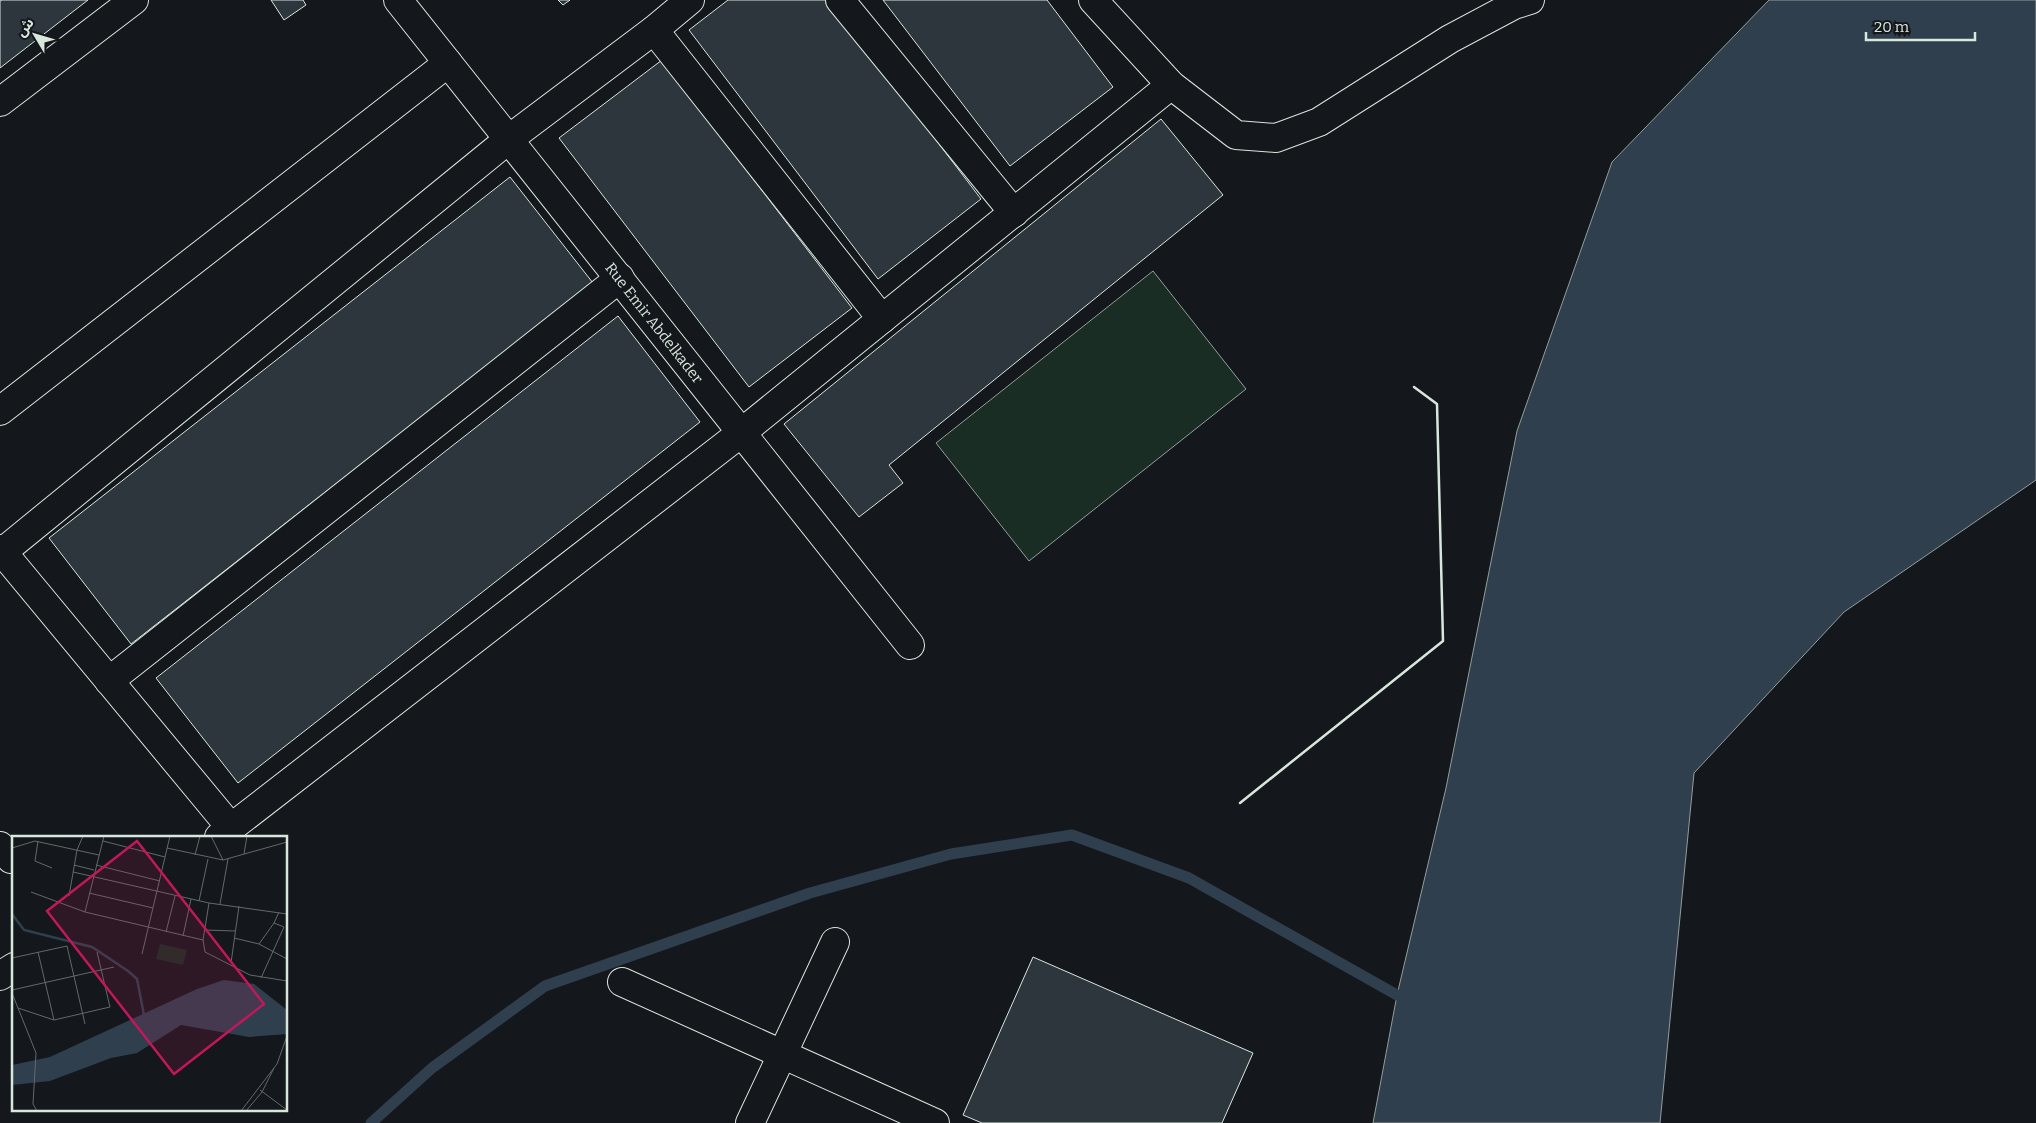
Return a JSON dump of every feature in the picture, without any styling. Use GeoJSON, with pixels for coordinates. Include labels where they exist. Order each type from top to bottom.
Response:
{"type":"FeatureCollection","features":[{"type":"Feature","properties":{"kind":"street"},"geometry":{"type":"LineString","coordinates":[[0,102],[134,0]]}},
{"type":"Feature","properties":{"kind":"street","name":"Rue Emir Abdelkader"},"geometry":{"type":"LineString","coordinates":[[398,0],[910,645]]}},
{"type":"Feature","properties":{"kind":"street"},"geometry":{"type":"LineString","coordinates":[[690,0],[654,30],[509,138],[1,552],[109,681],[225,833],[741,433],[1171,85]]}},
{"type":"Feature","properties":{"kind":"street"},"geometry":{"type":"LineString","coordinates":[[840,0],[1014,213]]}},
{"type":"Feature","properties":{"kind":"street"},"geometry":{"type":"LineString","coordinates":[[1100,2],[1171,85],[1236,135],[1276,138],[1319,122],[1450,39],[1518,2]]}},
{"type":"Feature","properties":{"kind":"street"},"geometry":{"type":"LineString","coordinates":[[654,30],[882,319]]}},
{"type":"Feature","properties":{"kind":"street"},"geometry":{"type":"LineString","coordinates":[[0,411],[448,63]]}},
{"type":"Feature","properties":{"kind":"street"},"geometry":{"type":"LineString","coordinates":[[109,681],[620,278]]}},
{"type":"Feature","properties":{"kind":"street"},"geometry":{"type":"LineString","coordinates":[[750,1123],[835,942]]}},
{"type":"Feature","properties":{"kind":"street"},"geometry":{"type":"LineString","coordinates":[[0,976],[12,968]]}},
{"type":"Feature","properties":{"kind":"street"},"geometry":{"type":"LineString","coordinates":[[622,982],[934,1123]]}},
{"type":"Feature","properties":{"kind":"green space"},"geometry":{"type":"Polygon","coordinates":[[[1153,271],[1246,389],[1029,561],[936,443],[1153,271]]]}},
{"type":"Feature","properties":{"kind":"water"},"geometry":{"type":"Polygon","coordinates":[[[1769,0],[2036,0],[2036,480],[1844,612],[1694,773],[1660,1123],[1373,1123],[1397,995],[1446,788],[1517,431],[1612,162],[1769,0]]]}},
{"type":"Feature","properties":{"kind":"building"},"geometry":{"type":"Polygon","coordinates":[[[88,0],[0,68],[0,1],[88,0]]]}},
{"type":"Feature","properties":{"kind":"building"},"geometry":{"type":"Polygon","coordinates":[[[271,0],[303,0],[306,5],[284,20],[271,0]]]}},
{"type":"Feature","properties":{"kind":"building"},"geometry":{"type":"Polygon","coordinates":[[[558,0],[570,0],[563,5],[558,0]]]}},
{"type":"Feature","properties":{"kind":"building"},"geometry":{"type":"Polygon","coordinates":[[[728,0],[829,0],[981,199],[878,279],[689,30],[728,0]]]}},
{"type":"Feature","properties":{"kind":"building"},"geometry":{"type":"Polygon","coordinates":[[[883,0],[1047,0],[1113,87],[1010,166],[883,0]]]}},
{"type":"Feature","properties":{"kind":"building"},"geometry":{"type":"Polygon","coordinates":[[[662,60],[852,308],[749,387],[559,138],[662,60]]]}},
{"type":"Feature","properties":{"kind":"building"},"geometry":{"type":"Polygon","coordinates":[[[1161,119],[1223,195],[889,465],[903,483],[859,517],[784,424],[1161,119]]]}},
{"type":"Feature","properties":{"kind":"building"},"geometry":{"type":"Polygon","coordinates":[[[510,177],[593,283],[131,644],[49,538],[510,177]]]}},
{"type":"Feature","properties":{"kind":"building"},"geometry":{"type":"Polygon","coordinates":[[[618,316],[700,422],[238,783],[156,678],[618,316]]]}},
{"type":"Feature","properties":{"kind":"building"},"geometry":{"type":"Polygon","coordinates":[[[1033,957],[1253,1053],[1222,1123],[982,1123],[963,1115],[1033,957]]]}},
{"type":"Feature","properties":{"kind":"waterway"},"geometry":{"type":"LineString","coordinates":[[371,1123],[432,1068],[545,986],[810,893],[951,854],[1072,835],[1189,878],[1397,995]]}},
{"type":"Feature","properties":{"kind":"wall"},"geometry":{"type":"LineString","coordinates":[[1240,803],[1443,641],[1437,404],[1414,387]]}}]}
